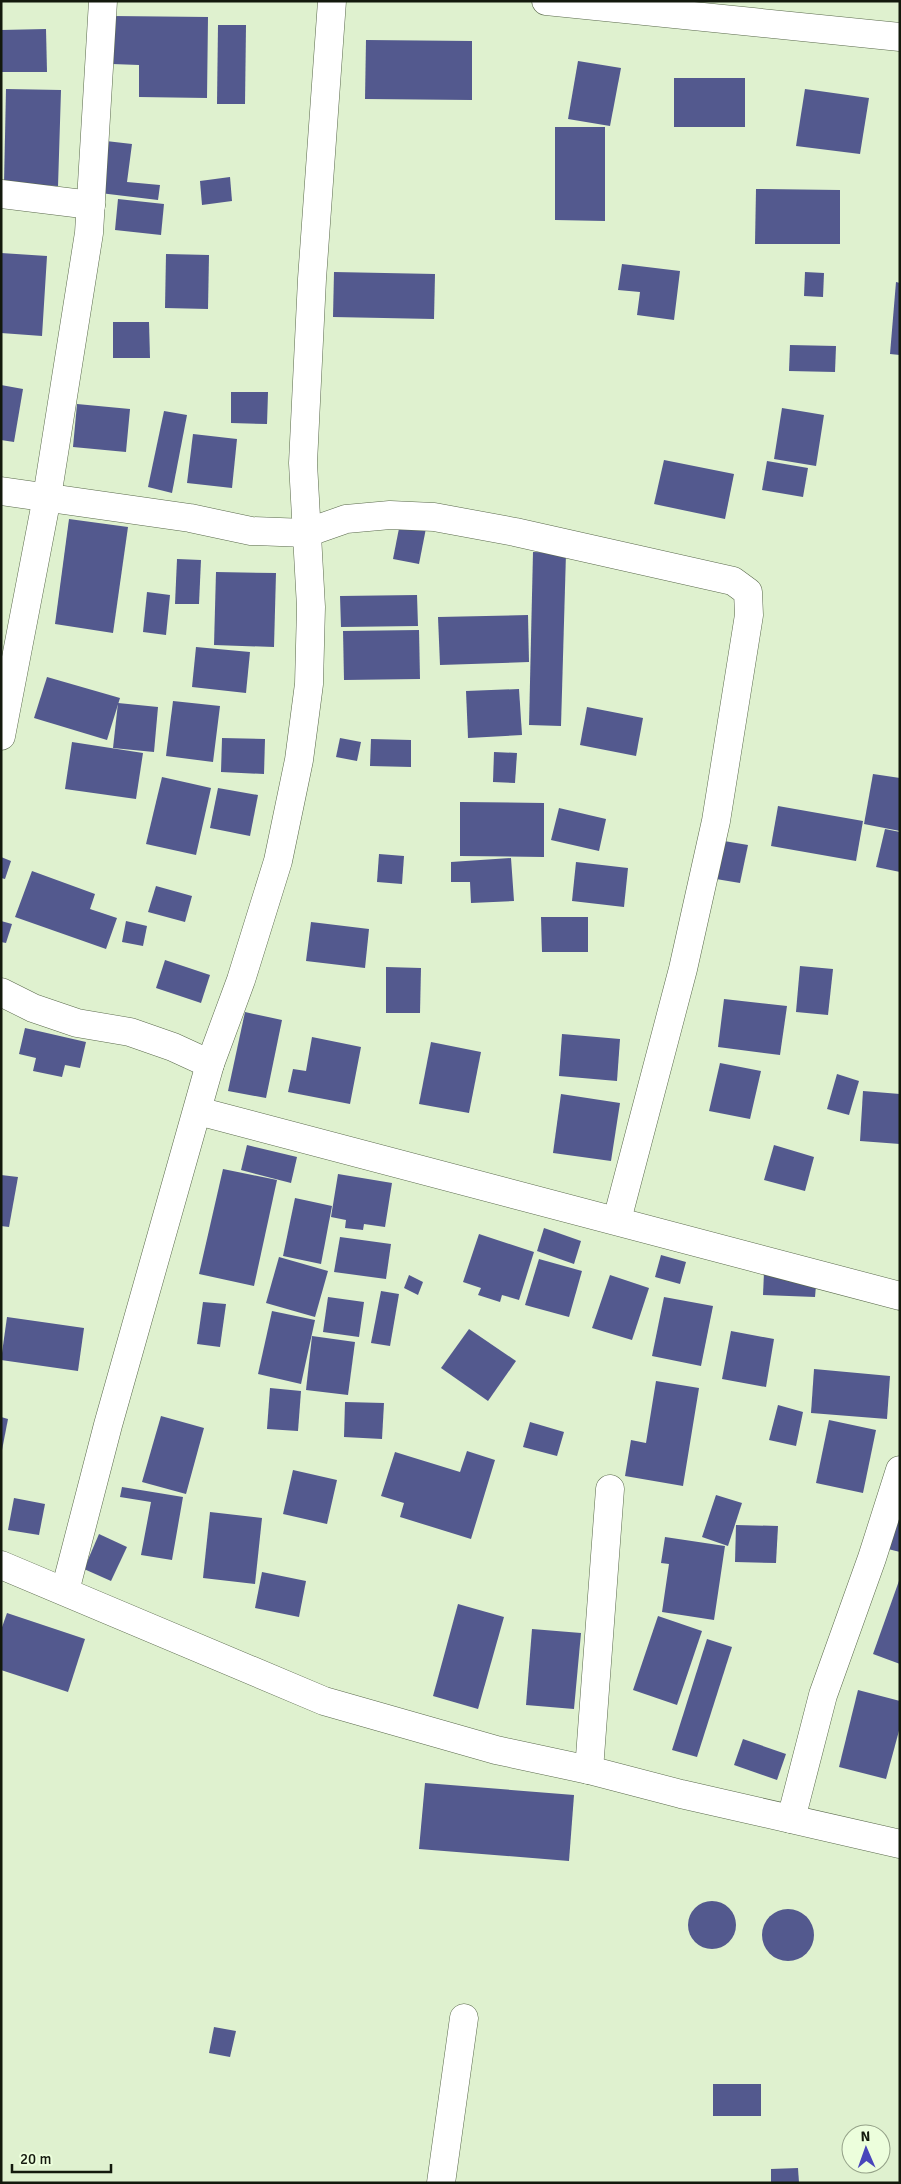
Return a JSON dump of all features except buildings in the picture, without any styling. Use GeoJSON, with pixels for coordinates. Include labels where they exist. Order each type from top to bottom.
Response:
{"type":"FeatureCollection","features":[{"type":"Feature","properties":{"kind":"street"},"geometry":{"type":"LineString","coordinates":[[1,736],[47,497],[89,233],[103,1]]}},
{"type":"Feature","properties":{"kind":"street"},"geometry":{"type":"LineString","coordinates":[[65,1591],[149,1277],[210,1064],[241,980],[278,861],[298,760],[309,684],[311,626],[303,463],[304,434],[312,279],[332,1]]}},
{"type":"Feature","properties":{"kind":"street"},"geometry":{"type":"LineString","coordinates":[[546,1],[900,37]]}},
{"type":"Feature","properties":{"kind":"street"},"geometry":{"type":"LineString","coordinates":[[1,194],[91,205]]}},
{"type":"Feature","properties":{"kind":"street"},"geometry":{"type":"LineString","coordinates":[[1,491],[190,518],[251,532],[306,533],[346,519],[390,515],[434,517],[515,532],[733,581],[748,592],[749,615],[716,821],[683,969],[617,1220]]}},
{"type":"Feature","properties":{"kind":"street"},"geometry":{"type":"LineString","coordinates":[[1,992],[33,1008],[77,1022],[130,1032],[173,1047],[210,1064]]}},
{"type":"Feature","properties":{"kind":"street"},"geometry":{"type":"LineString","coordinates":[[198,1111],[900,1296]]}},
{"type":"Feature","properties":{"kind":"street"},"geometry":{"type":"LineString","coordinates":[[791,1819],[823,1695],[872,1558],[900,1470]]}},
{"type":"Feature","properties":{"kind":"street"},"geometry":{"type":"LineString","coordinates":[[589,1770],[610,1489]]}},
{"type":"Feature","properties":{"kind":"street"},"geometry":{"type":"LineString","coordinates":[[1,1564],[324,1702],[496,1750],[589,1770],[681,1794],[900,1844]]}},
{"type":"Feature","properties":{"kind":"street"},"geometry":{"type":"LineString","coordinates":[[441,2183],[464,2018]]}}]}
